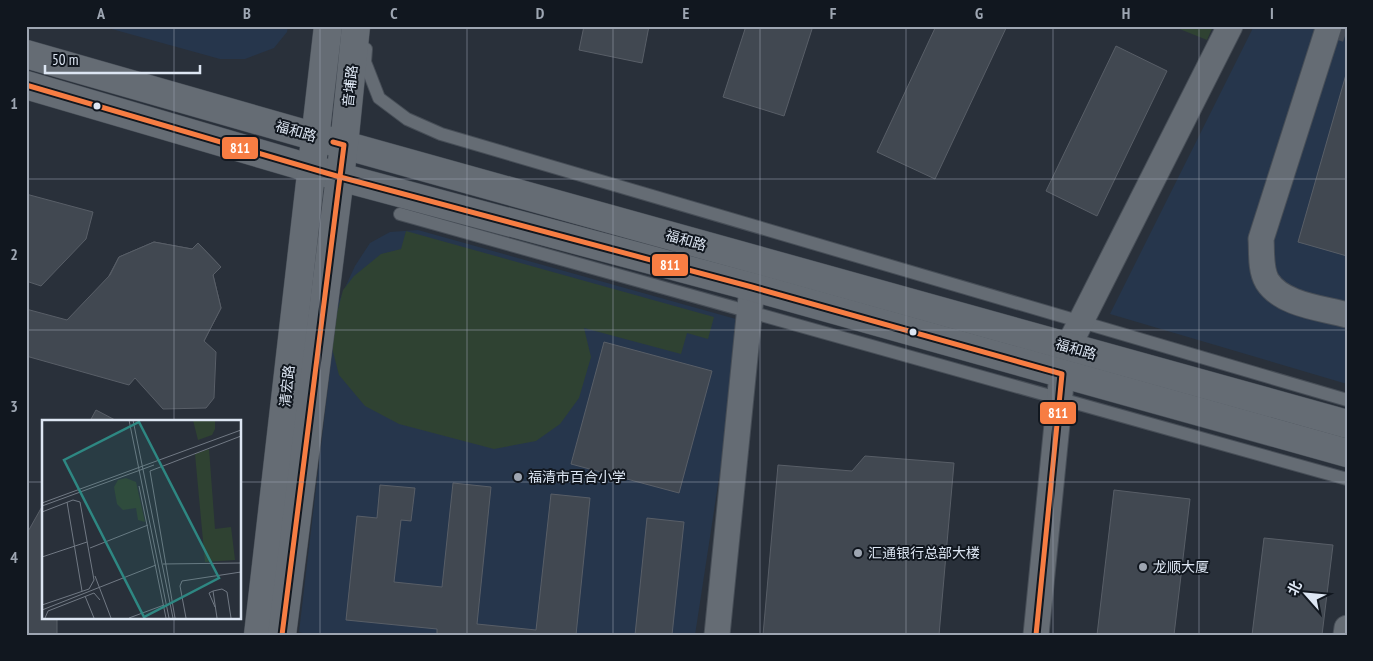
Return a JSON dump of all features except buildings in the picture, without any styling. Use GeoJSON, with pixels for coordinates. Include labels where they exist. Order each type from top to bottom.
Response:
{"type":"FeatureCollection","features":[{"type":"Feature","properties":{"kind":"street","name":"音埔路"},"geometry":{"type":"LineString","coordinates":[[315,136],[328,26]]}},
{"type":"Feature","properties":{"kind":"street","name":"音埔路"},"geometry":{"type":"LineString","coordinates":[[344,145],[356,26]]}},
{"type":"Feature","properties":{"kind":"street"},"geometry":{"type":"LineString","coordinates":[[1068,346],[1230,26]]}},
{"type":"Feature","properties":{"kind":"street"},"geometry":{"type":"LineString","coordinates":[[1329,26],[1261,239],[1263,266],[1267,280],[1284,298],[1347,316]]}},
{"type":"Feature","properties":{"kind":"street","name":"福和路"},"geometry":{"type":"LineString","coordinates":[[26,54],[344,145],[1347,424]]}},
{"type":"Feature","properties":{"kind":"street","name":"福和路"},"geometry":{"type":"LineString","coordinates":[[26,85],[751,300],[1060,386],[1347,453]]}},
{"type":"Feature","properties":{"kind":"street","name":"清宏路"},"geometry":{"type":"LineString","coordinates":[[258,635],[315,136]]}},
{"type":"Feature","properties":{"kind":"street","name":"清宏路"},"geometry":{"type":"LineString","coordinates":[[282,635],[344,145]]}},
{"type":"Feature","properties":{"kind":"street"},"geometry":{"type":"LineString","coordinates":[[717,635],[751,300]]}},
{"type":"Feature","properties":{"kind":"street"},"geometry":{"type":"LineString","coordinates":[[1036,635],[1060,386]]}},
{"type":"Feature","properties":{"kind":"street"},"geometry":{"type":"LineString","coordinates":[[1346,635],[1347,628]]}},
{"type":"Feature","properties":{"kind":"lane"},"geometry":{"type":"LineString","coordinates":[[369,26],[365,62],[379,98],[407,119],[441,134],[1347,400]]}},
{"type":"Feature","properties":{"kind":"lane"},"geometry":{"type":"LineString","coordinates":[[400,214],[751,300]]}},
{"type":"Feature","properties":{"kind":"lane"},"geometry":{"type":"LineString","coordinates":[[1060,386],[1347,479]]}},
{"type":"Feature","properties":{"kind":"shaded area"},"geometry":{"type":"Polygon","coordinates":[[[101,26],[288,26],[287,32],[274,48],[245,59],[220,59],[101,26]]]}},
{"type":"Feature","properties":{"kind":"shaded area"},"geometry":{"type":"Polygon","coordinates":[[[1254,26],[1347,26],[1347,384],[1110,314],[1254,26]]]}},
{"type":"Feature","properties":{"kind":"shaded area","name":"福清市百合小学"},"geometry":{"type":"Polygon","coordinates":[[[418,230],[743,321],[695,635],[309,635],[299,632],[338,303],[355,266],[370,243],[390,232],[418,230]]]}},
{"type":"Feature","properties":{"kind":"green space"},"geometry":{"type":"Polygon","coordinates":[[[1172,26],[1213,26],[1207,40],[1172,26]]]}},
{"type":"Feature","properties":{"kind":"green space"},"geometry":{"type":"Polygon","coordinates":[[[406,231],[714,317],[708,339],[687,333],[681,354],[584,328],[591,357],[579,398],[560,424],[536,441],[494,449],[399,424],[365,406],[339,375],[333,352],[333,328],[343,290],[354,276],[381,254],[401,249],[406,231]]]}},
{"type":"Feature","properties":{"kind":"tunnel"},"geometry":{"type":"LineString","coordinates":[[1335,26],[1347,30]]}},
{"type":"Feature","properties":{"kind":"transit line","name":"811"},"geometry":{"type":"LineString","coordinates":[[26,85],[340,177],[752,287],[1062,374],[1036,635]]}},
{"type":"Feature","properties":{"kind":"transit line","name":"811"},"geometry":{"type":"LineString","coordinates":[[282,635],[344,145],[333,142]]}},
{"type":"Feature","properties":{"kind":"place","name":"福清市百合小学"},"geometry":{"type":"Point","coordinates":[518,477]}},
{"type":"Feature","properties":{"kind":"place","name":"汇通银行总部大楼"},"geometry":{"type":"Point","coordinates":[858,553]}},
{"type":"Feature","properties":{"kind":"place","name":"龙顺大厦"},"geometry":{"type":"Point","coordinates":[1143,567]}}]}
